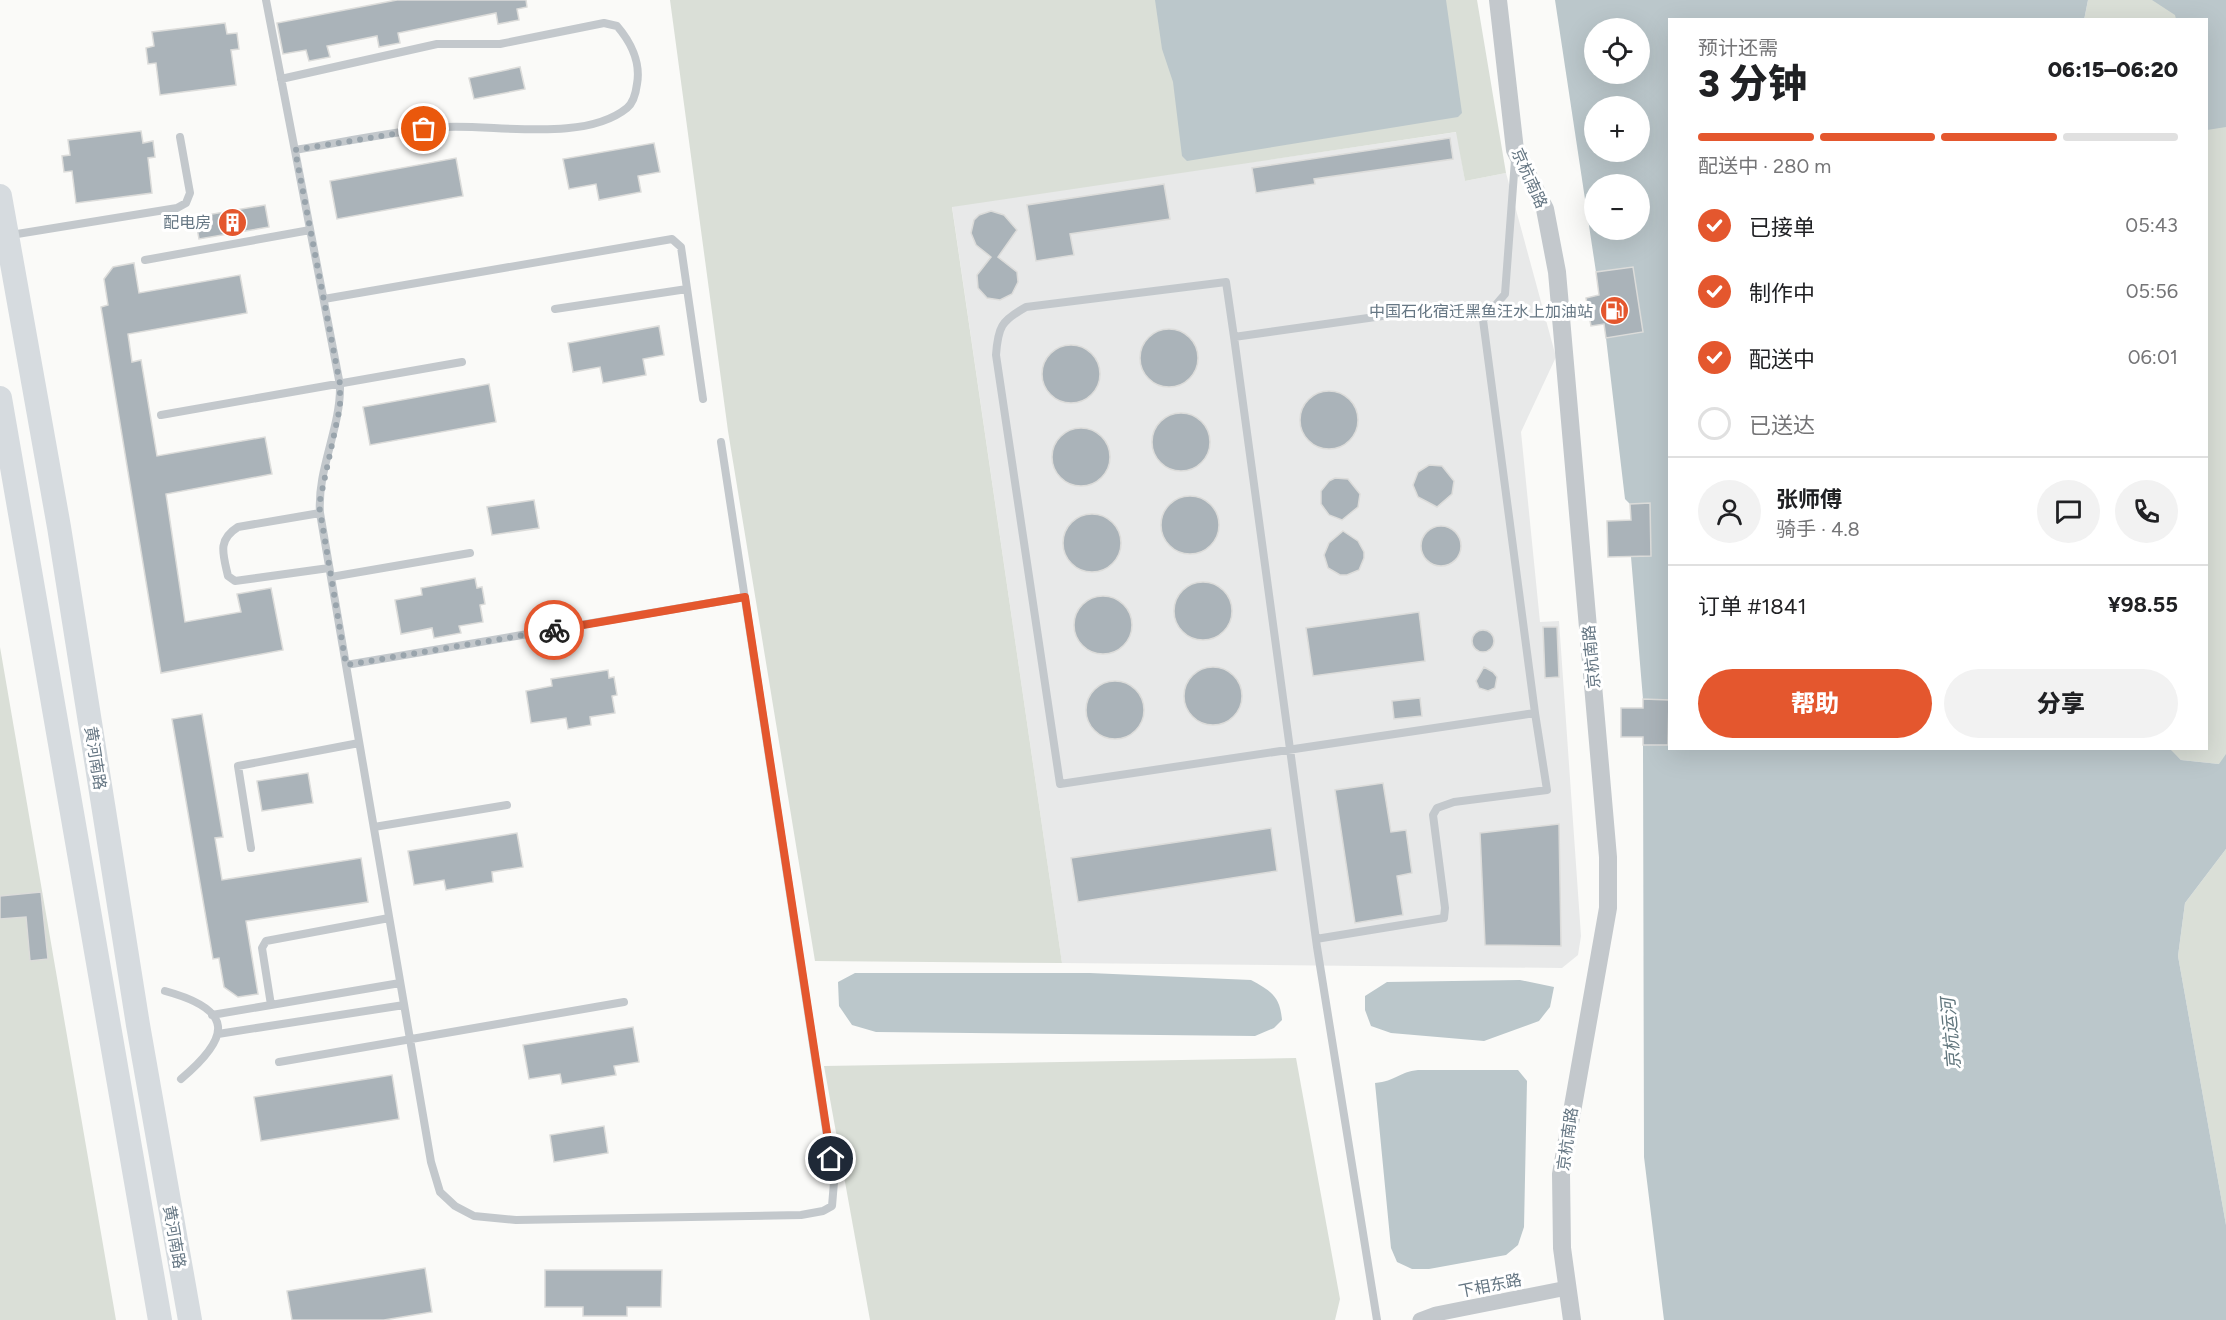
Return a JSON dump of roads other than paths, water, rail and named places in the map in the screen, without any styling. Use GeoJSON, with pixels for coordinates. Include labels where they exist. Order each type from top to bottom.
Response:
{"type":"FeatureCollection","features":[{"type":"Feature","properties":{"kind":"main road","name":"黄河南路"},"geometry":{"type":"LineString","coordinates":[[0,196],[59,527],[138,1025],[190,1320]]}},
{"type":"Feature","properties":{"kind":"main road","name":"黄河南路"},"geometry":{"type":"LineString","coordinates":[[0,398],[160,1320]]}},
{"type":"Feature","properties":{"kind":"street","name":"京杭南路"},"geometry":{"type":"LineString","coordinates":[[1498,0],[1515,150],[1545,208],[1557,272],[1608,857],[1608,908],[1568,1120],[1561,1174],[1562,1248],[1572,1320]]}},
{"type":"Feature","properties":{"kind":"street","name":"下相东路"},"geometry":{"type":"LineString","coordinates":[[1420,1320],[1436,1314],[1566,1288]]}},
{"type":"Feature","properties":{"kind":"lane"},"geometry":{"type":"LineString","coordinates":[[266,0],[340,384],[340,407],[321,488],[320,513],[329,568],[431,1162],[440,1192],[474,1216],[516,1220],[801,1215],[823,1211],[832,1206],[834,1182],[721,442]]}},
{"type":"Feature","properties":{"kind":"lane"},"geometry":{"type":"LineString","coordinates":[[281,79],[437,44],[500,44],[604,23],[617,26],[628,39],[638,72],[635,95],[629,107],[594,123],[508,131],[445,127],[295,150]]}},
{"type":"Feature","properties":{"kind":"lane"},"geometry":{"type":"LineString","coordinates":[[7,235],[177,208],[186,203],[190,193],[180,137]]}},
{"type":"Feature","properties":{"kind":"lane"},"geometry":{"type":"LineString","coordinates":[[1483,320],[1505,294],[1515,150]]}},
{"type":"Feature","properties":{"kind":"lane"},"geometry":{"type":"LineString","coordinates":[[145,260],[310,230]]}},
{"type":"Feature","properties":{"kind":"lane"},"geometry":{"type":"LineString","coordinates":[[324,299],[672,239],[681,247],[703,399]]}},
{"type":"Feature","properties":{"kind":"lane"},"geometry":{"type":"LineString","coordinates":[[1377,1320],[1316,939],[1290,749],[1234,337],[1226,282],[1026,307],[1006,319],[998,333],[996,355],[1060,784],[1290,749],[1535,713]]}},
{"type":"Feature","properties":{"kind":"lane"},"geometry":{"type":"LineString","coordinates":[[555,309],[687,289]]}},
{"type":"Feature","properties":{"kind":"lane"},"geometry":{"type":"LineString","coordinates":[[1234,337],[1446,307],[1470,310],[1483,320],[1547,790],[1454,802],[1437,808],[1433,815],[1446,908],[1444,918],[1316,939]]}},
{"type":"Feature","properties":{"kind":"lane"},"geometry":{"type":"LineString","coordinates":[[161,415],[462,362]]}},
{"type":"Feature","properties":{"kind":"lane"},"geometry":{"type":"LineString","coordinates":[[320,513],[237,527],[227,534],[222,544],[228,576],[235,581],[329,568]]}},
{"type":"Feature","properties":{"kind":"lane"},"geometry":{"type":"LineString","coordinates":[[331,577],[470,553]]}},
{"type":"Feature","properties":{"kind":"lane"},"geometry":{"type":"LineString","coordinates":[[346,665],[745,597]]}},
{"type":"Feature","properties":{"kind":"lane"},"geometry":{"type":"LineString","coordinates":[[251,848],[238,766],[359,743]]}},
{"type":"Feature","properties":{"kind":"lane"},"geometry":{"type":"LineString","coordinates":[[374,827],[507,805]]}},
{"type":"Feature","properties":{"kind":"lane"},"geometry":{"type":"LineString","coordinates":[[271,1005],[262,948],[266,941],[389,918]]}},
{"type":"Feature","properties":{"kind":"lane"},"geometry":{"type":"LineString","coordinates":[[212,1015],[400,983]]}},
{"type":"Feature","properties":{"kind":"lane"},"geometry":{"type":"LineString","coordinates":[[165,991],[195,999],[216,1020],[218,1034],[215,1045],[201,1062],[181,1079]]}},
{"type":"Feature","properties":{"kind":"lane"},"geometry":{"type":"LineString","coordinates":[[279,1062],[624,1002]]}},
{"type":"Feature","properties":{"kind":"lane"},"geometry":{"type":"LineString","coordinates":[[218,1034],[404,1005]]}},
{"type":"Feature","properties":{"kind":"water"},"geometry":{"type":"Polygon","coordinates":[[[1155,0],[1446,0],[1462,113],[1458,117],[1187,161],[1182,156],[1173,82],[1162,49],[1155,0]]]}},
{"type":"Feature","properties":{"kind":"water"},"geometry":{"type":"Polygon","coordinates":[[[1555,0],[2088,0],[2084,18],[1668,18],[1668,700],[1643,699],[1631,557],[1651,556],[1650,504],[1630,504],[1625,499],[1606,338],[1643,332],[1633,267],[1596,272],[1591,240],[1650,240],[1650,174],[1584,174],[1584,192],[1555,0]]]}},
{"type":"Feature","properties":{"kind":"water"},"geometry":{"type":"Polygon","coordinates":[[[2152,0],[2226,0],[2226,127],[2208,130],[2208,18],[2176,18],[2175,15],[2152,0]]]}},
{"type":"Feature","properties":{"kind":"water","name":"京杭运河"},"geometry":{"type":"Polygon","coordinates":[[[1643,745],[1668,745],[1668,750],[2171,750],[2181,760],[2219,764],[2226,754],[2226,849],[2185,903],[2178,956],[2226,1225],[2226,1320],[1664,1320],[1644,1157],[1643,745]]]}},
{"type":"Feature","properties":{"kind":"water"},"geometry":{"type":"Polygon","coordinates":[[[855,973],[1090,973],[1251,980],[1277,1000],[1282,1020],[1274,1028],[1255,1036],[876,1032],[852,1025],[839,1006],[838,982],[855,973]]]}},
{"type":"Feature","properties":{"kind":"water"},"geometry":{"type":"Polygon","coordinates":[[[1520,980],[1554,987],[1550,1007],[1539,1021],[1484,1041],[1391,1033],[1371,1026],[1365,1010],[1365,996],[1387,982],[1520,980]]]}},
{"type":"Feature","properties":{"kind":"water"},"geometry":{"type":"Polygon","coordinates":[[[1418,1070],[1518,1070],[1527,1081],[1524,1227],[1518,1245],[1506,1255],[1429,1269],[1412,1269],[1397,1262],[1391,1248],[1375,1083],[1418,1070]]]}},
{"type":"Feature","properties":{"kind":"place","name":"配电房"},"geometry":{"type":"Point","coordinates":[232,222]}},
{"type":"Feature","properties":{"kind":"place","name":"中国石化宿迁黑鱼汪水上加油站"},"geometry":{"type":"Point","coordinates":[1614,311]}}]}
